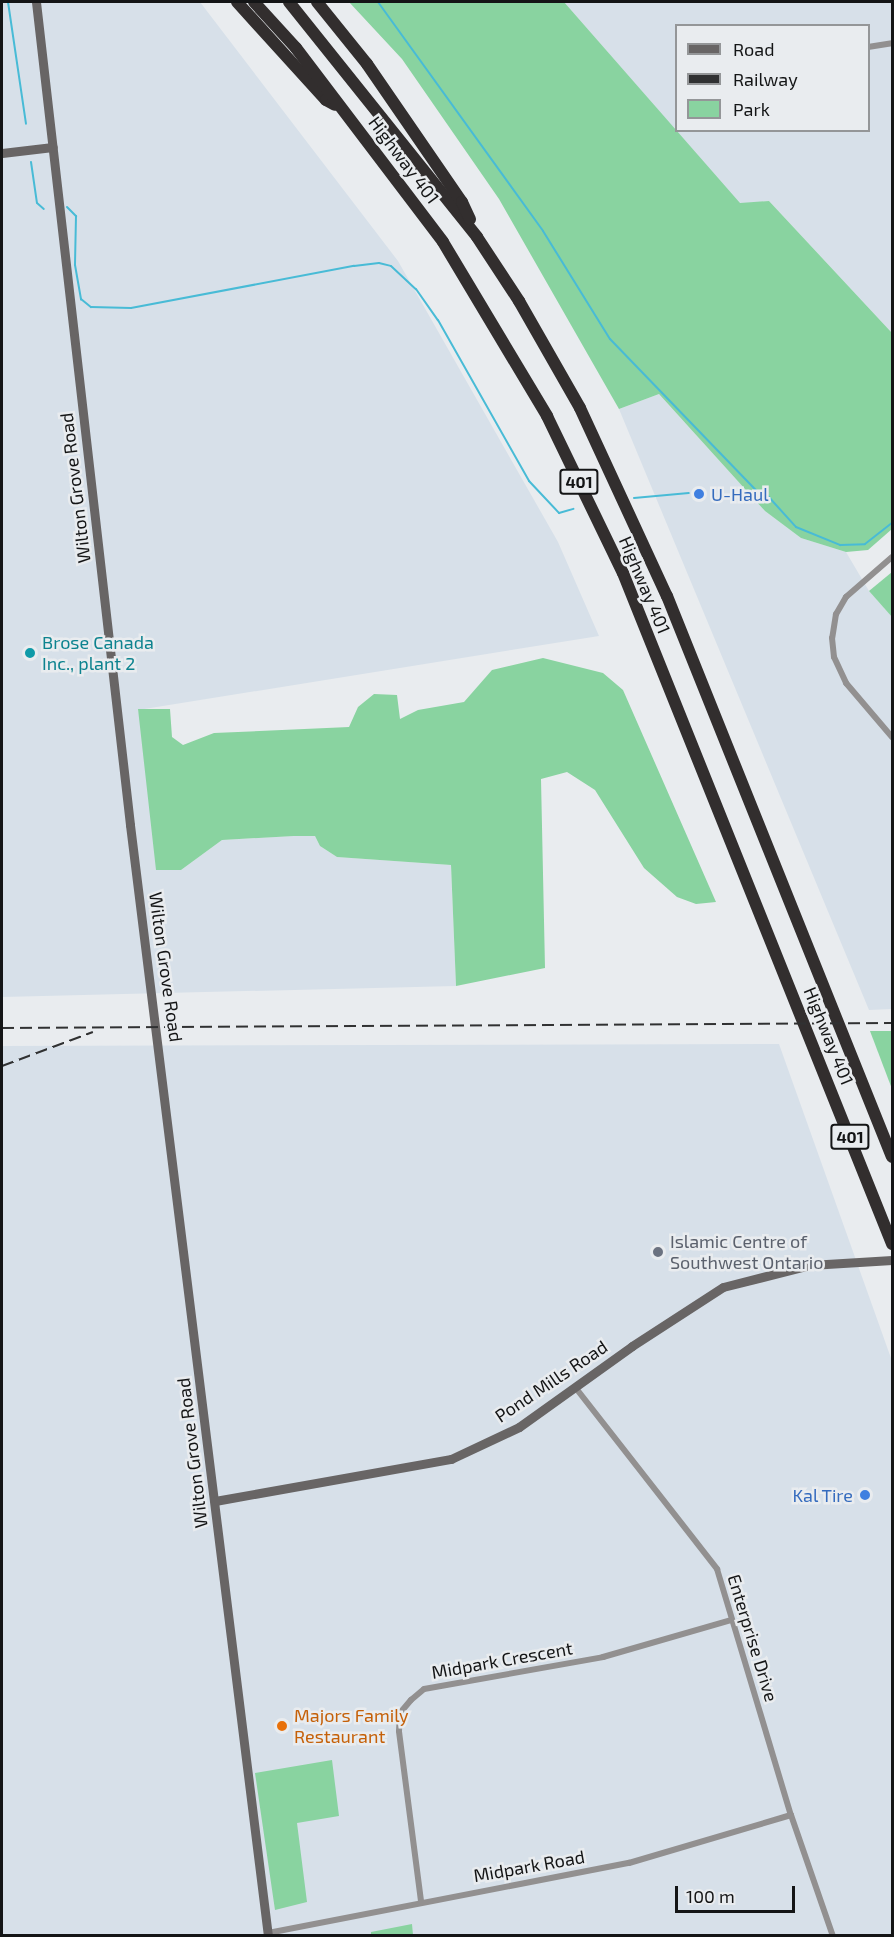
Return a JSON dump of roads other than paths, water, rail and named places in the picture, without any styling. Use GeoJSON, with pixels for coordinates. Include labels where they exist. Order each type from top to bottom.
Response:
{"type":"FeatureCollection","features":[{"type":"Feature","properties":{"kind":"highway"},"geometry":{"type":"LineString","coordinates":[[237,2],[326,100],[344,110]]}},
{"type":"Feature","properties":{"kind":"highway","name":"Highway 401"},"geometry":{"type":"LineString","coordinates":[[255,2],[344,110],[443,242],[547,416],[623,573],[892,1244]]}},
{"type":"Feature","properties":{"kind":"highway","name":"Highway 401"},"geometry":{"type":"LineString","coordinates":[[290,2],[477,237],[519,300],[580,408],[629,511],[892,1157]]}},
{"type":"Feature","properties":{"kind":"highway"},"geometry":{"type":"LineString","coordinates":[[317,2],[367,64],[462,202],[477,237]]}},
{"type":"Feature","properties":{"kind":"main road","name":"Wilton Grove Road"},"geometry":{"type":"LineString","coordinates":[[36,2],[130,825],[268,1934]]}},
{"type":"Feature","properties":{"kind":"main road"},"geometry":{"type":"LineString","coordinates":[[2,153],[53,147]]}},
{"type":"Feature","properties":{"kind":"main road","name":"Pond Mills Road"},"geometry":{"type":"LineString","coordinates":[[215,1501],[452,1459],[519,1427],[723,1287],[810,1265],[892,1260]]}},
{"type":"Feature","properties":{"kind":"street"},"geometry":{"type":"LineString","coordinates":[[870,47],[892,43]]}},
{"type":"Feature","properties":{"kind":"street"},"geometry":{"type":"LineString","coordinates":[[892,557],[846,597],[836,614],[832,638],[834,657],[846,683],[892,736]]}},
{"type":"Feature","properties":{"kind":"street","name":"Enterprise Drive"},"geometry":{"type":"LineString","coordinates":[[575,1387],[717,1569],[791,1815],[833,1935]]}},
{"type":"Feature","properties":{"kind":"street","name":"Midpark Crescent"},"geometry":{"type":"LineString","coordinates":[[421,1901],[399,1731],[400,1713],[411,1700],[424,1689],[603,1657],[731,1620]]}},
{"type":"Feature","properties":{"kind":"street","name":"Midpark Road"},"geometry":{"type":"LineString","coordinates":[[268,1934],[421,1901],[630,1863],[791,1815]]}},
{"type":"Feature","properties":{"kind":"waterway"},"geometry":{"type":"LineString","coordinates":[[8,2],[26,124]]}},
{"type":"Feature","properties":{"kind":"waterway"},"geometry":{"type":"LineString","coordinates":[[378,2],[543,231],[610,339],[758,492],[767,495],[796,527],[840,545],[865,544],[892,523]]}},
{"type":"Feature","properties":{"kind":"waterway"},"geometry":{"type":"LineString","coordinates":[[31,162],[37,203],[44,209]]}},
{"type":"Feature","properties":{"kind":"waterway"},"geometry":{"type":"LineString","coordinates":[[67,207],[76,216],[75,265],[81,299],[91,307],[131,308],[354,266],[379,263],[391,266],[416,289],[438,320],[529,481],[559,513],[573,509]]}},
{"type":"Feature","properties":{"kind":"waterway"},"geometry":{"type":"LineString","coordinates":[[634,498],[689,493]]}},
{"type":"Feature","properties":{"kind":"railway"},"geometry":{"type":"LineString","coordinates":[[2,1028],[892,1023]]}},
{"type":"Feature","properties":{"kind":"railway"},"geometry":{"type":"LineString","coordinates":[[2,1066],[93,1032]]}},
{"type":"Feature","properties":{"kind":"place","name":"U-Haul"},"geometry":{"type":"Point","coordinates":[699,494]}},
{"type":"Feature","properties":{"kind":"place","name":"Brose Canada Inc., plant 2"},"geometry":{"type":"Point","coordinates":[30,653]}},
{"type":"Feature","properties":{"kind":"place","name":"Islamic Centre of Southwest Ontario"},"geometry":{"type":"Point","coordinates":[658,1252]}},
{"type":"Feature","properties":{"kind":"place","name":"Kal Tire"},"geometry":{"type":"Point","coordinates":[865,1495]}},
{"type":"Feature","properties":{"kind":"place","name":"Majors Family Restaurant"},"geometry":{"type":"Point","coordinates":[282,1726]}}]}
